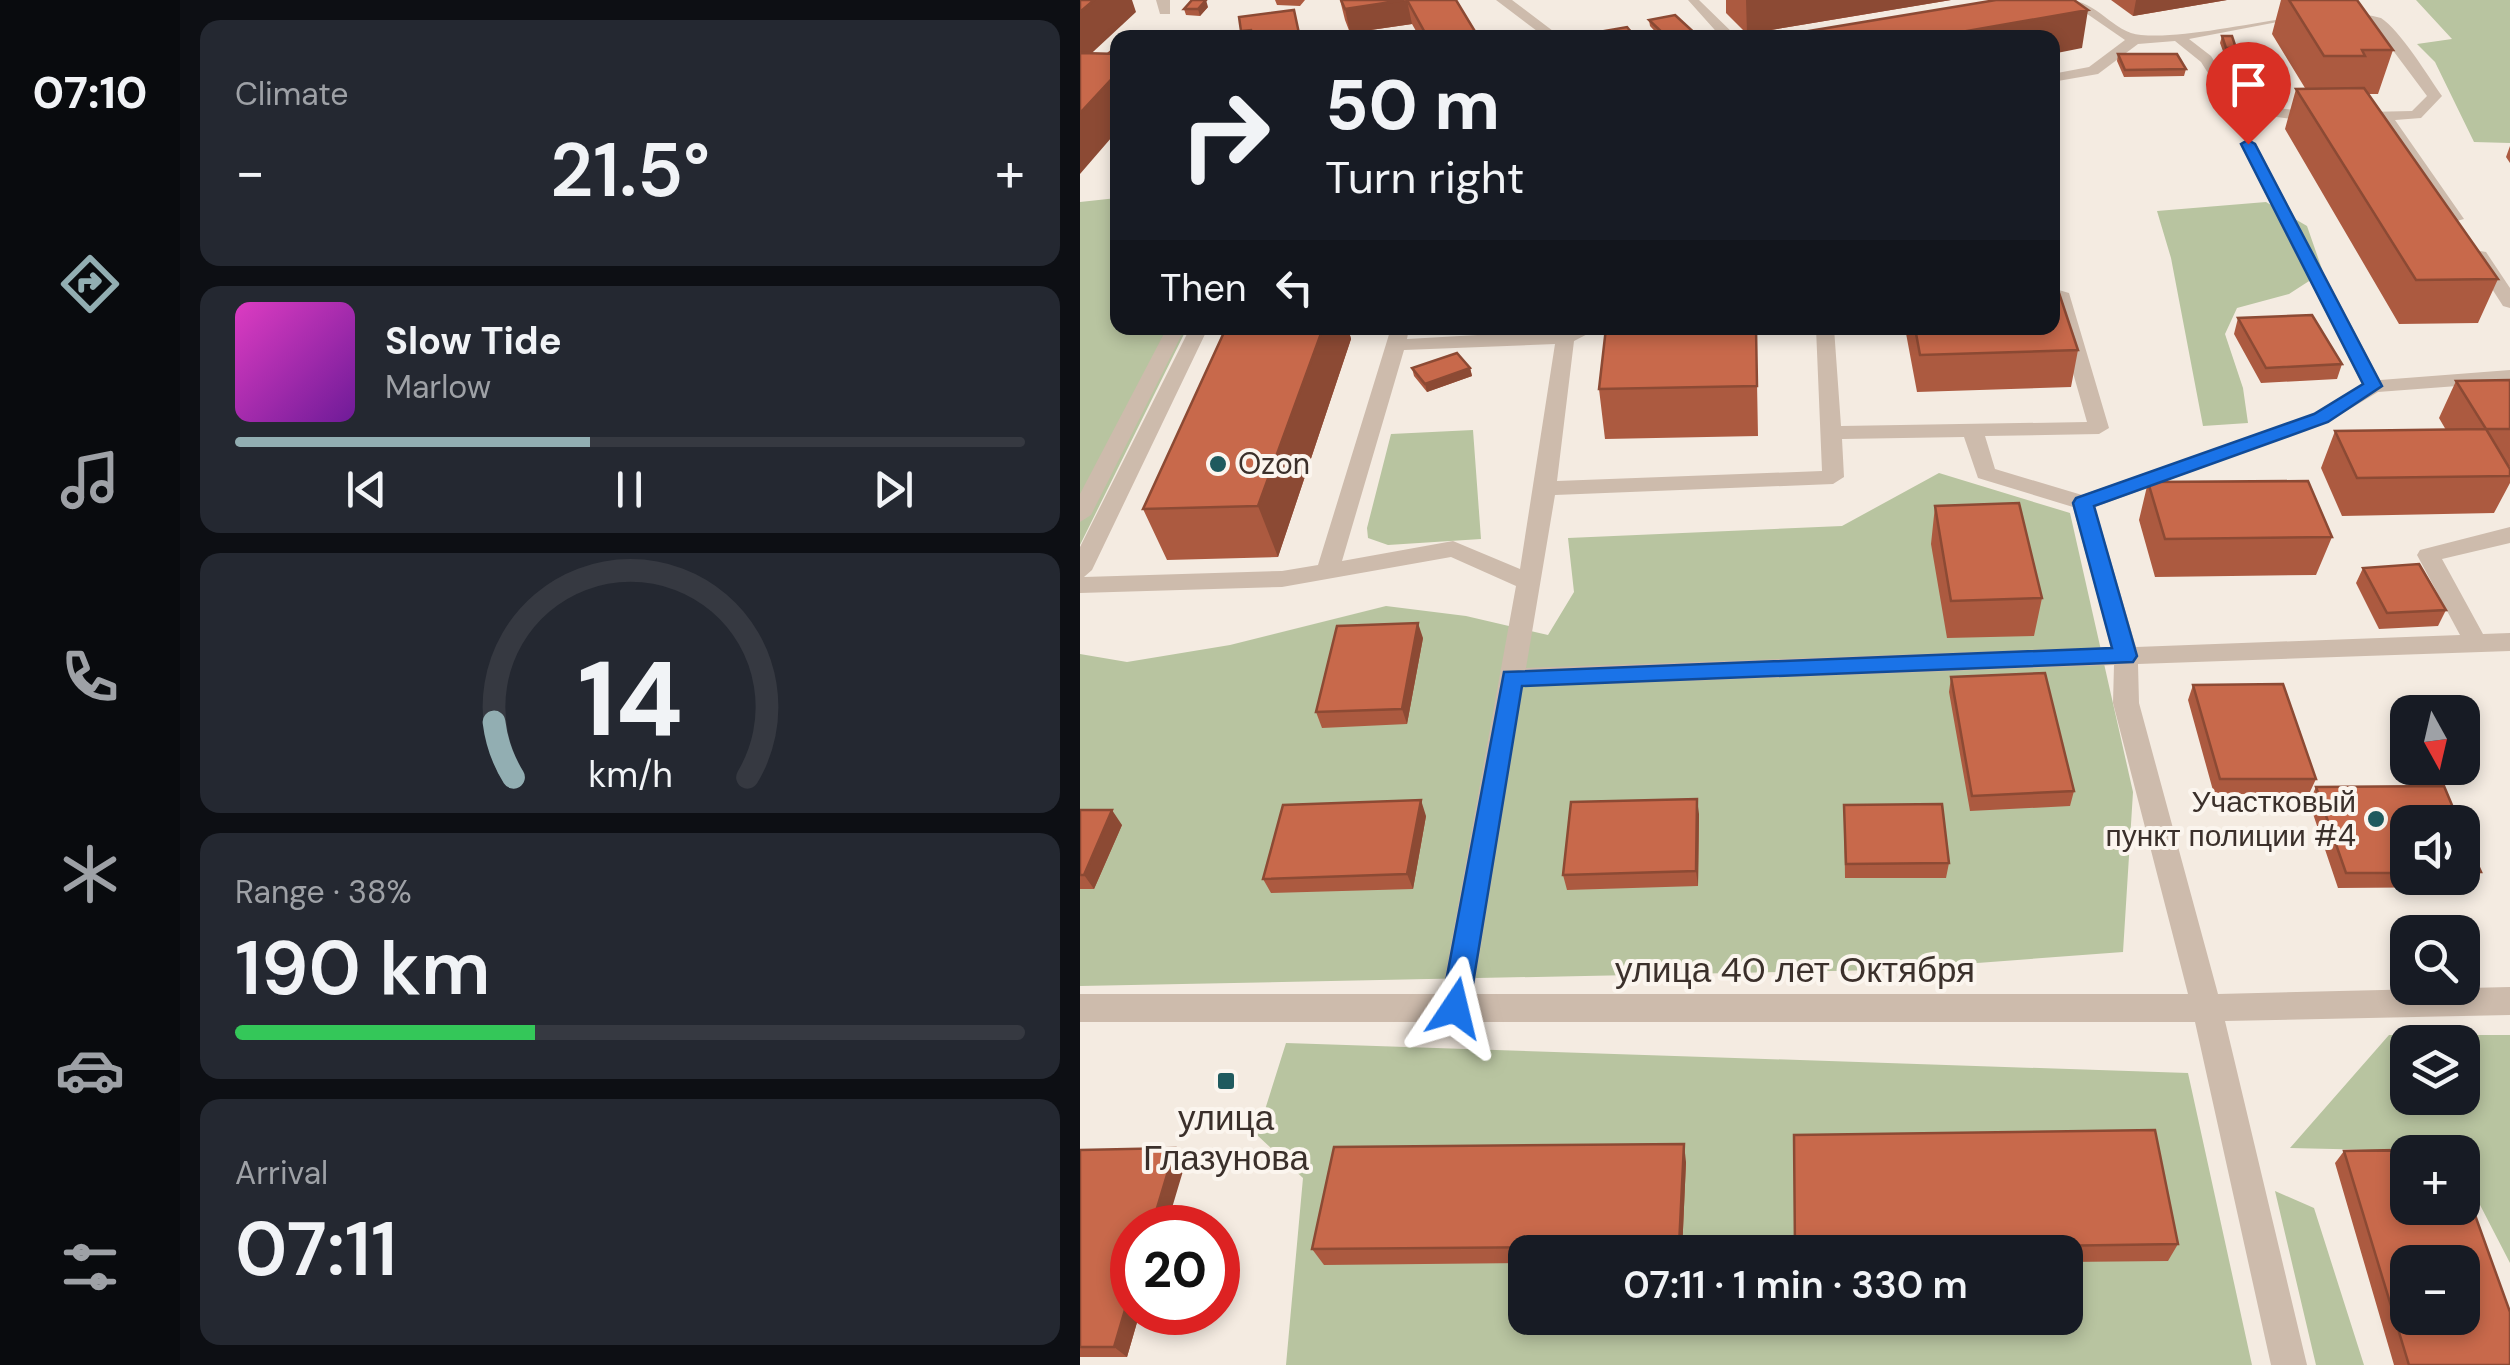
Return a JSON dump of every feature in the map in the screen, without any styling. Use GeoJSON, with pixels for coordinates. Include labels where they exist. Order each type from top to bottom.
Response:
{"type":"FeatureCollection","features":[{"type":"Feature","properties":{"kind":"street"},"geometry":{"type":"LineString","coordinates":[[1503,0],[1545,30]]}},
{"type":"Feature","properties":{"kind":"street"},"geometry":{"type":"LineString","coordinates":[[1704,0],[1693,2],[1723,30]]}},
{"type":"Feature","properties":{"kind":"street"},"geometry":{"type":"LineString","coordinates":[[2071,3],[2134,40]]}},
{"type":"Feature","properties":{"kind":"street"},"geometry":{"type":"LineString","coordinates":[[2060,77],[2093,71],[2134,40],[2178,37],[2304,12],[2357,12],[2379,22],[2435,96],[2416,115],[2321,118],[2238,108],[2206,59],[2178,37]]}},
{"type":"Feature","properties":{"kind":"street"},"geometry":{"type":"LineString","coordinates":[[2392,124],[2510,301]]}},
{"type":"Feature","properties":{"kind":"street"},"geometry":{"type":"LineString","coordinates":[[2248,144],[2373,386]]}},
{"type":"Feature","properties":{"kind":"street"},"geometry":{"type":"LineString","coordinates":[[1831,433],[2099,428],[2060,306]]}},
{"type":"Feature","properties":{"kind":"street"},"geometry":{"type":"LineString","coordinates":[[1080,515],[1172,335]]}},
{"type":"Feature","properties":{"kind":"street"},"geometry":{"type":"LineString","coordinates":[[1080,570],[1197,335]]}},
{"type":"Feature","properties":{"kind":"street"},"geometry":{"type":"LineString","coordinates":[[1328,570],[1398,336],[1572,335]]}},
{"type":"Feature","properties":{"kind":"street"},"geometry":{"type":"LineString","coordinates":[[1546,488],[1833,477],[1825,335]]}},
{"type":"Feature","properties":{"kind":"street"},"geometry":{"type":"LineString","coordinates":[[1455,1008],[1546,488],[1565,338]]}},
{"type":"Feature","properties":{"kind":"street"},"geometry":{"type":"LineString","coordinates":[[1972,430],[1986,473],[2083,503],[2321,418],[2373,386],[2510,376]]}},
{"type":"Feature","properties":{"kind":"street"},"geometry":{"type":"LineString","coordinates":[[2083,503],[2126,656],[2126,702],[2208,1008],[2289,1365]]}},
{"type":"Feature","properties":{"kind":"street"},"geometry":{"type":"LineString","coordinates":[[2476,643],[2428,554],[2510,535]]}},
{"type":"Feature","properties":{"kind":"street"},"geometry":{"type":"LineString","coordinates":[[1080,585],[1282,579],[1453,549],[1529,582]]}},
{"type":"Feature","properties":{"kind":"street"},"geometry":{"type":"LineString","coordinates":[[1512,678],[2510,642]]}},
{"type":"Feature","properties":{"kind":"street","name":"улица 40 лет Октября"},"geometry":{"type":"LineString","coordinates":[[1080,1008],[2208,1008],[2510,1001]]}},
{"type":"Feature","properties":{"kind":"green space"},"geometry":{"type":"Polygon","coordinates":[[[2416,0],[2510,0],[2510,143],[2474,142],[2435,62],[2417,44],[2452,39],[2416,0]]]}},
{"type":"Feature","properties":{"kind":"green space"},"geometry":{"type":"Polygon","coordinates":[[[1110,199],[1110,335],[1184,335],[1080,545],[1080,202],[1110,199]]]}},
{"type":"Feature","properties":{"kind":"green space"},"geometry":{"type":"Polygon","coordinates":[[[2266,202],[2307,226],[2323,272],[2289,294],[2237,308],[2225,334],[2243,388],[2248,423],[2203,426],[2171,258],[2157,211],[2266,202]]]}},
{"type":"Feature","properties":{"kind":"green space"},"geometry":{"type":"Polygon","coordinates":[[[1473,430],[1481,539],[1388,545],[1368,538],[1367,528],[1391,434],[1473,430]]]}},
{"type":"Feature","properties":{"kind":"green space"},"geometry":{"type":"Polygon","coordinates":[[[1939,473],[2070,513],[2133,792],[2123,952],[1884,970],[1080,986],[1080,654],[1127,662],[1230,645],[1386,606],[1466,616],[1548,635],[1574,592],[1568,538],[1842,526],[1939,473]]]}},
{"type":"Feature","properties":{"kind":"green space"},"geometry":{"type":"Polygon","coordinates":[[[2389,1035],[2390,1115],[2480,1115],[2480,1035],[2510,1035],[2510,1263],[2480,1205],[2480,1135],[2390,1135],[2390,1150],[2290,1148],[2389,1035]]]}},
{"type":"Feature","properties":{"kind":"green space"},"geometry":{"type":"Polygon","coordinates":[[[1286,1043],[2188,1073],[2252,1365],[1286,1365],[1303,1178],[1257,1135],[1286,1043]]]}},
{"type":"Feature","properties":{"kind":"green space"},"geometry":{"type":"Polygon","coordinates":[[[2275,1191],[2314,1208],[2364,1365],[2316,1365],[2275,1191]]]}},
{"type":"Feature","properties":{"kind":"building"},"geometry":{"type":"Polygon","coordinates":[[[1080,0],[1094,0],[1080,12],[1080,0]]]}},
{"type":"Feature","properties":{"kind":"building"},"geometry":{"type":"Polygon","coordinates":[[[1192,0],[1206,0],[1198,9],[1184,9],[1192,0]]]}},
{"type":"Feature","properties":{"kind":"building"},"geometry":{"type":"Polygon","coordinates":[[[1341,0],[1404,0],[1345,9],[1341,0]]]}},
{"type":"Feature","properties":{"kind":"building"},"geometry":{"type":"Polygon","coordinates":[[[1407,0],[1456,0],[1474,30],[1424,30],[1407,0]]]}},
{"type":"Feature","properties":{"kind":"building"},"geometry":{"type":"Polygon","coordinates":[[[1996,0],[2074,0],[2088,10],[1973,30],[1815,30],[1996,0]]]}},
{"type":"Feature","properties":{"kind":"building"},"geometry":{"type":"Polygon","coordinates":[[[2289,0],[2357,0],[2393,50],[2362,50],[2365,56],[2324,56],[2289,0]]]}},
{"type":"Feature","properties":{"kind":"building"},"geometry":{"type":"Polygon","coordinates":[[[1294,10],[1298,30],[1241,30],[1239,17],[1294,10]]]}},
{"type":"Feature","properties":{"kind":"building"},"geometry":{"type":"Polygon","coordinates":[[[1675,15],[1691,30],[1660,30],[1649,20],[1675,15]]]}},
{"type":"Feature","properties":{"kind":"building"},"geometry":{"type":"Polygon","coordinates":[[[2222,36],[2232,36],[2236,48],[2226,48],[2222,36]]]}},
{"type":"Feature","properties":{"kind":"building"},"geometry":{"type":"Polygon","coordinates":[[[1080,53],[1110,54],[1110,81],[1080,113],[1080,53]]]}},
{"type":"Feature","properties":{"kind":"building"},"geometry":{"type":"Polygon","coordinates":[[[2118,54],[2177,54],[2186,69],[2125,70],[2118,54]]]}},
{"type":"Feature","properties":{"kind":"building"},"geometry":{"type":"Polygon","coordinates":[[[2364,88],[2498,279],[2416,280],[2296,89],[2364,88]]]}},
{"type":"Feature","properties":{"kind":"building"},"geometry":{"type":"Polygon","coordinates":[[[2060,296],[2078,350],[1920,355],[1916,335],[2060,335],[2060,296]]]}},
{"type":"Feature","properties":{"kind":"building"},"geometry":{"type":"Polygon","coordinates":[[[2312,315],[2342,364],[2266,368],[2238,318],[2312,315]]]}},
{"type":"Feature","properties":{"kind":"building"},"geometry":{"type":"Polygon","coordinates":[[[1223,335],[1320,335],[1258,506],[1143,509],[1223,335]]]}},
{"type":"Feature","properties":{"kind":"building"},"geometry":{"type":"Polygon","coordinates":[[[1605,335],[1756,335],[1757,386],[1599,389],[1605,335]]]}},
{"type":"Feature","properties":{"kind":"building"},"geometry":{"type":"Polygon","coordinates":[[[1457,353],[1470,368],[1425,384],[1412,368],[1457,353]]]}},
{"type":"Feature","properties":{"kind":"building"},"geometry":{"type":"Polygon","coordinates":[[[2510,380],[2510,429],[2486,429],[2456,381],[2510,380]]]}},
{"type":"Feature","properties":{"kind":"building"},"geometry":{"type":"Polygon","coordinates":[[[2486,429],[2510,469],[2510,476],[2357,478],[2335,431],[2486,429]]]}},
{"type":"Feature","properties":{"kind":"building"},"geometry":{"type":"Polygon","coordinates":[[[2308,481],[2332,537],[2165,539],[2148,482],[2308,481]]]}},
{"type":"Feature","properties":{"kind":"building"},"geometry":{"type":"Polygon","coordinates":[[[2019,503],[2042,598],[1951,601],[1935,506],[2019,503]]]}},
{"type":"Feature","properties":{"kind":"building"},"geometry":{"type":"Polygon","coordinates":[[[2419,564],[2446,610],[2387,613],[2363,568],[2419,564]]]}},
{"type":"Feature","properties":{"kind":"building"},"geometry":{"type":"Polygon","coordinates":[[[1418,623],[1402,709],[1316,712],[1337,626],[1418,623]]]}},
{"type":"Feature","properties":{"kind":"building"},"geometry":{"type":"Polygon","coordinates":[[[2045,673],[2074,791],[1972,796],[1951,677],[2045,673]]]}},
{"type":"Feature","properties":{"kind":"building"},"geometry":{"type":"Polygon","coordinates":[[[2283,684],[2316,779],[2220,779],[2193,685],[2283,684]]]}},
{"type":"Feature","properties":{"kind":"building"},"geometry":{"type":"Polygon","coordinates":[[[2444,786],[2452,805],[2390,805],[2390,873],[2346,873],[2316,787],[2444,786]]]}},
{"type":"Feature","properties":{"kind":"building"},"geometry":{"type":"Polygon","coordinates":[[[1697,799],[1696,871],[1563,875],[1571,802],[1697,799]]]}},
{"type":"Feature","properties":{"kind":"building"},"geometry":{"type":"Polygon","coordinates":[[[1421,800],[1407,874],[1263,879],[1283,805],[1421,800]]]}},
{"type":"Feature","properties":{"kind":"building"},"geometry":{"type":"Polygon","coordinates":[[[1942,804],[1949,863],[1846,864],[1844,805],[1942,804]]]}},
{"type":"Feature","properties":{"kind":"building"},"geometry":{"type":"Polygon","coordinates":[[[1080,810],[1112,810],[1084,875],[1080,875],[1080,810]]]}},
{"type":"Feature","properties":{"kind":"building"},"geometry":{"type":"Polygon","coordinates":[[[2155,1130],[2178,1244],[2083,1245],[2083,1235],[1795,1235],[1794,1135],[2155,1130]]]}},
{"type":"Feature","properties":{"kind":"building"},"geometry":{"type":"Polygon","coordinates":[[[1684,1144],[1680,1235],[1508,1235],[1508,1247],[1312,1249],[1334,1147],[1684,1144]]]}},
{"type":"Feature","properties":{"kind":"building"},"geometry":{"type":"Polygon","coordinates":[[[1175,1148],[1158,1205],[1110,1205],[1110,1335],[1118,1335],[1114,1347],[1080,1347],[1080,1150],[1175,1148]]]}},
{"type":"Feature","properties":{"kind":"building"},"geometry":{"type":"Polygon","coordinates":[[[2390,1150],[2390,1225],[2479,1225],[2510,1312],[2510,1365],[2409,1365],[2400,1335],[2480,1335],[2480,1245],[2390,1245],[2390,1302],[2344,1151],[2390,1150]]]}},
{"type":"Feature","properties":{"kind":"place","name":"Ozon"},"geometry":{"type":"Point","coordinates":[1218,464]}},
{"type":"Feature","properties":{"kind":"place","name":"Участковый пункт полиции #4"},"geometry":{"type":"Point","coordinates":[2376,819]}},
{"type":"Feature","properties":{"kind":"place","name":"улица Глазунова"},"geometry":{"type":"Point","coordinates":[1226,1081]}},
{"type":"Feature","properties":{"kind":"route"},"geometry":{"type":"LineString","coordinates":[[1455,1008],[1512,678],[2126,656],[2083,503],[2321,418],[2373,386],[2248,144]]}}]}
